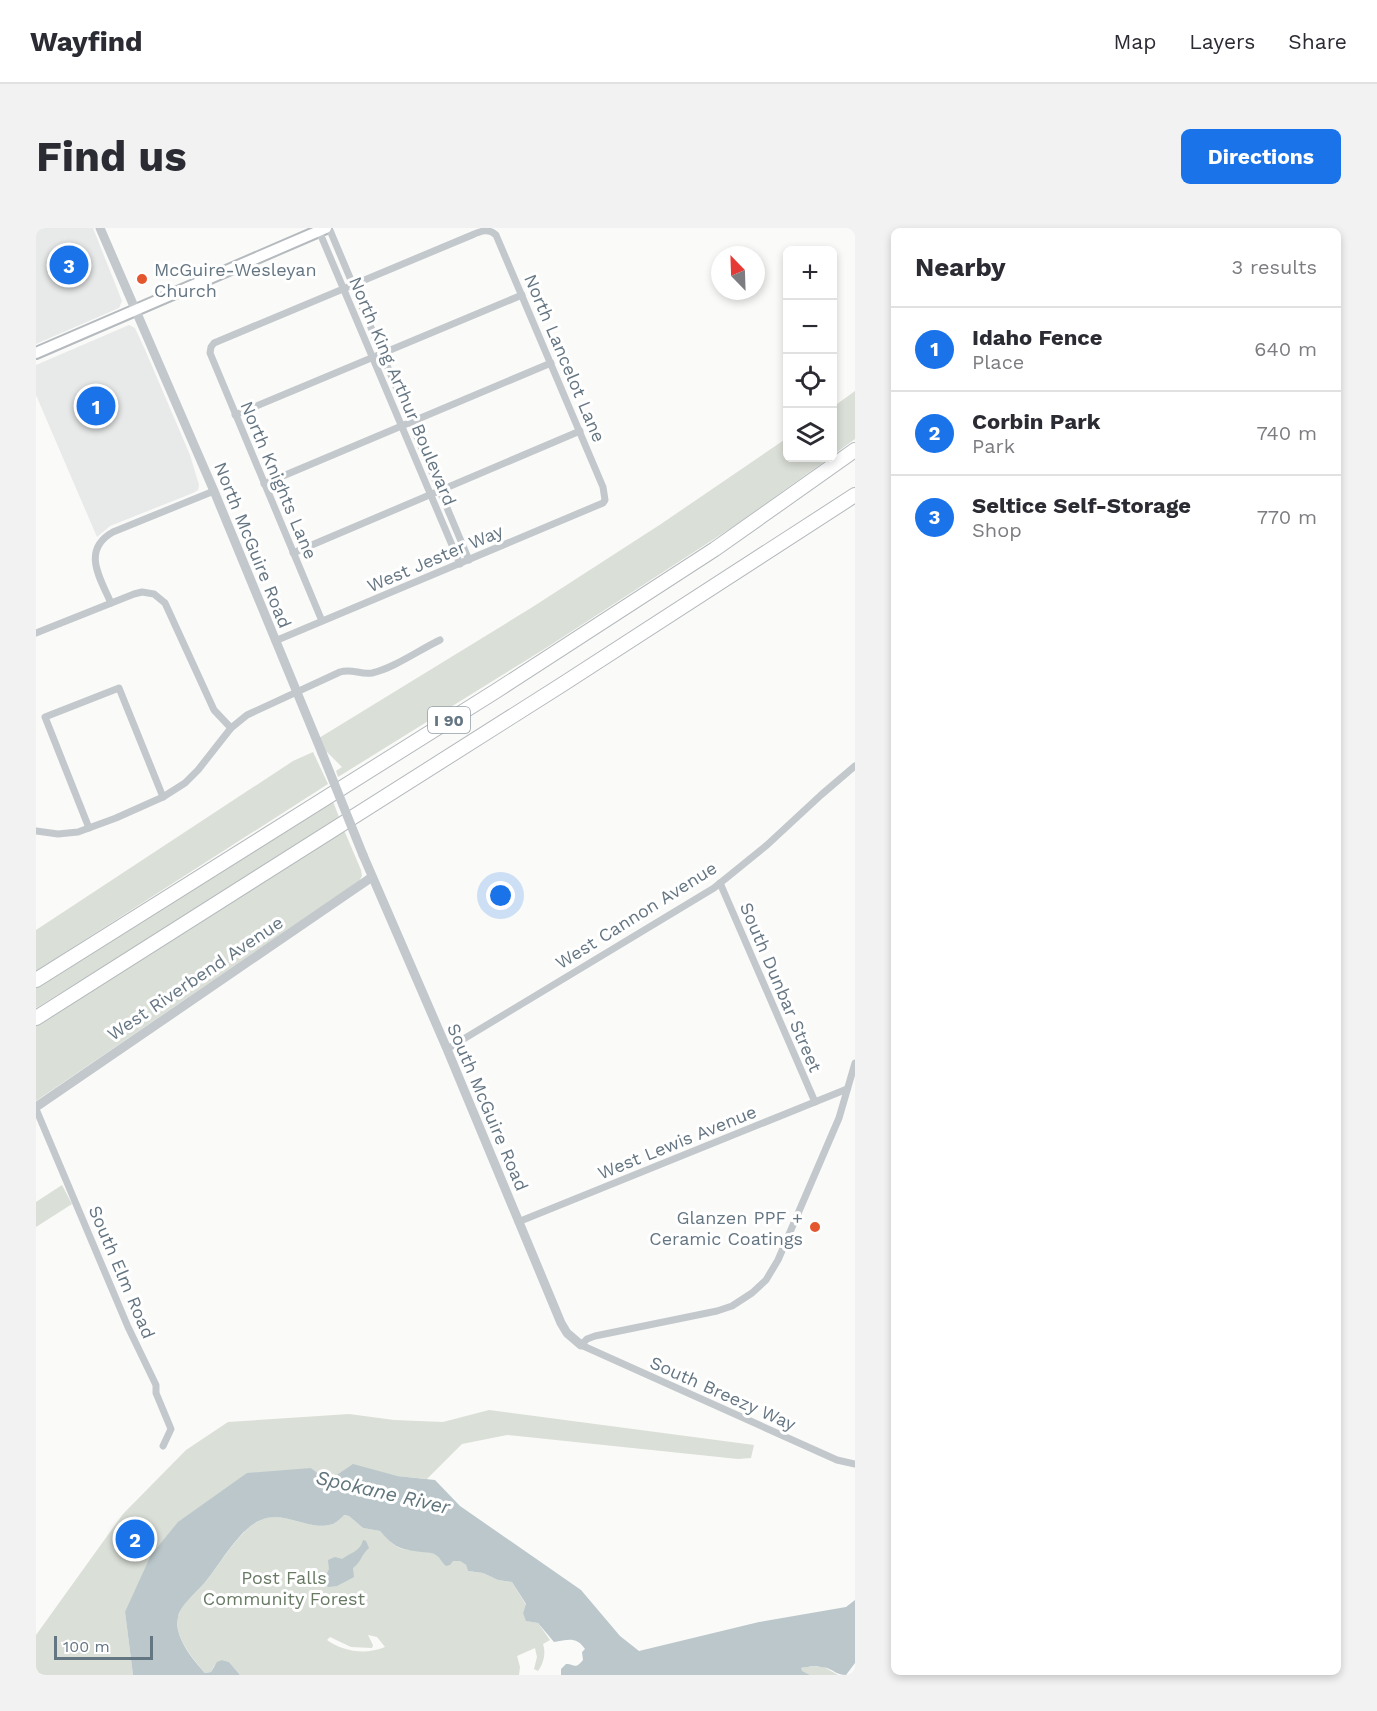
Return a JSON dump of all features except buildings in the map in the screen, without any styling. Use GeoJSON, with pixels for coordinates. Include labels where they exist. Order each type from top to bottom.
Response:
{"type":"FeatureCollection","features":[{"type":"Feature","properties":{"kind":"highway","name":"I 90"},"geometry":{"type":"LineString","coordinates":[[36,980],[515,679],[715,549],[855,450]]}},
{"type":"Feature","properties":{"kind":"highway","name":"I 90"},"geometry":{"type":"LineString","coordinates":[[36,1018],[563,684],[855,495]]}},
{"type":"Feature","properties":{"kind":"main road"},"geometry":{"type":"LineString","coordinates":[[36,353],[325,229]]}},
{"type":"Feature","properties":{"kind":"street","name":"North McGuire Road"},"geometry":{"type":"LineString","coordinates":[[100,228],[214,491],[372,877]]}},
{"type":"Feature","properties":{"kind":"street","name":"North King Arthur Boulevard"},"geometry":{"type":"LineString","coordinates":[[325,229],[354,285],[469,560]]}},
{"type":"Feature","properties":{"kind":"street","name":"North King Arthur Boulevard"},"geometry":{"type":"LineString","coordinates":[[325,229],[344,289],[460,564]]}},
{"type":"Feature","properties":{"kind":"street","name":"North Lancelot Lane"},"geometry":{"type":"LineString","coordinates":[[354,285],[483,230],[492,231],[496,235],[580,431],[603,487],[605,500]]}},
{"type":"Feature","properties":{"kind":"street"},"geometry":{"type":"LineString","coordinates":[[344,289],[354,285]]}},
{"type":"Feature","properties":{"kind":"street","name":"North Knights Lane"},"geometry":{"type":"LineString","coordinates":[[322,621],[210,350],[214,344],[344,289]]}},
{"type":"Feature","properties":{"kind":"street"},"geometry":{"type":"LineString","coordinates":[[235,415],[522,295]]}},
{"type":"Feature","properties":{"kind":"street"},"geometry":{"type":"LineString","coordinates":[[264,484],[550,363]]}},
{"type":"Feature","properties":{"kind":"street"},"geometry":{"type":"LineString","coordinates":[[293,553],[580,431]]}},
{"type":"Feature","properties":{"kind":"street"},"geometry":{"type":"LineString","coordinates":[[111,603],[95,564],[96,550],[103,539],[113,532],[214,491]]}},
{"type":"Feature","properties":{"kind":"street","name":"West Jester Way"},"geometry":{"type":"LineString","coordinates":[[274,641],[460,564],[603,503],[605,500]]}},
{"type":"Feature","properties":{"kind":"street"},"geometry":{"type":"LineString","coordinates":[[36,633],[142,592],[154,594],[165,603],[214,710],[231,728]]}},
{"type":"Feature","properties":{"kind":"street"},"geometry":{"type":"LineString","coordinates":[[36,831],[58,834],[78,832],[163,797],[185,783],[231,728],[247,715],[345,670],[367,673],[381,669],[440,640]]}},
{"type":"Feature","properties":{"kind":"street"},"geometry":{"type":"LineString","coordinates":[[89,828],[45,717],[119,688],[163,797]]}},
{"type":"Feature","properties":{"kind":"street","name":"West Cannon Avenue"},"geometry":{"type":"LineString","coordinates":[[447,1049],[720,883],[768,845],[855,766]]}},
{"type":"Feature","properties":{"kind":"street","name":"South McGuire Road"},"geometry":{"type":"LineString","coordinates":[[372,877],[447,1049],[561,1323],[567,1333],[581,1345]]}},
{"type":"Feature","properties":{"kind":"street","name":"West Riverbend Avenue"},"geometry":{"type":"LineString","coordinates":[[36,1108],[372,877]]}},
{"type":"Feature","properties":{"kind":"street","name":"South Dunbar Street"},"geometry":{"type":"LineString","coordinates":[[720,883],[815,1102]]}},
{"type":"Feature","properties":{"kind":"street"},"geometry":{"type":"LineString","coordinates":[[581,1345],[587,1339],[595,1336],[724,1309],[738,1303],[758,1288],[771,1274],[778,1260],[839,1118],[855,1063]]}},
{"type":"Feature","properties":{"kind":"street","name":"West Lewis Avenue"},"geometry":{"type":"LineString","coordinates":[[518,1222],[847,1089]]}},
{"type":"Feature","properties":{"kind":"street","name":"South Elm Road"},"geometry":{"type":"LineString","coordinates":[[36,1108],[128,1326],[156,1385],[156,1394],[171,1429],[163,1446]]}},
{"type":"Feature","properties":{"kind":"street","name":"South Breezy Way"},"geometry":{"type":"LineString","coordinates":[[581,1345],[837,1460],[855,1464]]}},
{"type":"Feature","properties":{"kind":"shaded area"},"geometry":{"type":"Polygon","coordinates":[[[36,228],[93,228],[122,301],[119,308],[36,344],[36,228]]]}},
{"type":"Feature","properties":{"kind":"shaded area"},"geometry":{"type":"Polygon","coordinates":[[[129,325],[135,328],[146,352],[190,455],[199,485],[198,490],[193,493],[110,526],[97,537],[36,395],[36,365],[129,325]]]}},
{"type":"Feature","properties":{"kind":"green space"},"geometry":{"type":"Polygon","coordinates":[[[855,391],[855,439],[837,452],[837,408],[837,404],[855,391]]]}},
{"type":"Feature","properties":{"kind":"green space"},"geometry":{"type":"Polygon","coordinates":[[[783,441],[783,462],[823,462],[734,526],[546,648],[338,777],[336,771],[342,767],[325,750],[319,738],[531,608],[661,524],[783,441]]]}},
{"type":"Feature","properties":{"kind":"green space"},"geometry":{"type":"Polygon","coordinates":[[[313,752],[328,784],[36,971],[36,930],[293,761],[313,752]]]}},
{"type":"Feature","properties":{"kind":"green space"},"geometry":{"type":"Polygon","coordinates":[[[332,799],[339,817],[272,862],[36,1008],[36,987],[332,799]]]}},
{"type":"Feature","properties":{"kind":"green space"},"geometry":{"type":"Polygon","coordinates":[[[344,830],[361,870],[362,876],[359,881],[36,1101],[36,1025],[344,830]]]}},
{"type":"Feature","properties":{"kind":"green space"},"geometry":{"type":"Polygon","coordinates":[[[62,1185],[72,1204],[36,1227],[36,1202],[62,1185]]]}},
{"type":"Feature","properties":{"kind":"green space"},"geometry":{"type":"Polygon","coordinates":[[[489,1410],[754,1445],[751,1458],[738,1459],[507,1435],[462,1444],[427,1479],[397,1476],[327,1481],[311,1468],[125,1612],[133,1675],[36,1675],[36,1635],[123,1514],[186,1450],[228,1422],[349,1414],[394,1420],[443,1422],[489,1410]]]}},
{"type":"Feature","properties":{"kind":"green space","name":"Post Falls Community Forest"},"geometry":{"type":"Polygon","coordinates":[[[343,1515],[349,1516],[363,1528],[380,1531],[399,1548],[432,1553],[460,1561],[466,1565],[468,1571],[512,1582],[526,1605],[523,1613],[527,1621],[538,1623],[550,1640],[543,1644],[544,1658],[538,1671],[534,1669],[537,1657],[535,1648],[517,1656],[520,1667],[519,1675],[240,1675],[229,1662],[222,1660],[214,1666],[211,1672],[205,1673],[183,1643],[177,1622],[179,1613],[238,1539],[261,1520],[279,1518],[324,1526],[333,1524],[343,1515]],[[368,1635],[373,1645],[372,1648],[351,1647],[330,1637],[327,1640],[348,1650],[370,1651],[385,1647],[377,1637],[368,1635]]]}},
{"type":"Feature","properties":{"kind":"green space"},"geometry":{"type":"Polygon","coordinates":[[[824,1667],[838,1675],[810,1675],[801,1671],[801,1668],[824,1667]]]}},
{"type":"Feature","properties":{"kind":"water","name":"Spokane River"},"geometry":{"type":"Polygon","coordinates":[[[353,1464],[397,1476],[435,1480],[460,1506],[581,1590],[620,1636],[639,1651],[759,1622],[846,1607],[855,1600],[855,1663],[846,1675],[814,1666],[801,1668],[810,1675],[561,1675],[561,1669],[566,1664],[576,1666],[583,1660],[582,1652],[585,1649],[575,1641],[554,1642],[538,1623],[526,1621],[523,1613],[526,1604],[512,1582],[468,1571],[466,1565],[460,1561],[453,1561],[446,1566],[434,1554],[398,1547],[380,1531],[363,1528],[349,1516],[344,1515],[333,1524],[324,1526],[279,1518],[261,1520],[253,1524],[238,1538],[182,1609],[177,1622],[180,1636],[186,1649],[200,1668],[205,1673],[211,1672],[217,1662],[222,1660],[229,1662],[240,1675],[133,1675],[125,1612],[151,1555],[178,1522],[247,1473],[311,1468],[328,1481],[353,1464]]]}},
{"type":"Feature","properties":{"kind":"water"},"geometry":{"type":"Polygon","coordinates":[[[363,1540],[369,1548],[353,1568],[354,1577],[337,1586],[328,1587],[324,1580],[329,1569],[328,1560],[335,1557],[342,1559],[358,1549],[363,1540]]]}},
{"type":"Feature","properties":{"kind":"place","name":"Seltice Self-Storage"},"geometry":{"type":"Point","coordinates":[69,265]}},
{"type":"Feature","properties":{"kind":"place","name":"McGuire-Wesleyan Church"},"geometry":{"type":"Point","coordinates":[142,279]}},
{"type":"Feature","properties":{"kind":"place","name":"Idaho Fence"},"geometry":{"type":"Point","coordinates":[96,406]}},
{"type":"Feature","properties":{"kind":"place","name":"Glanzen PPF + Ceramic Coatings"},"geometry":{"type":"Point","coordinates":[815,1227]}},
{"type":"Feature","properties":{"kind":"place","name":"Corbin Park"},"geometry":{"type":"Point","coordinates":[135,1539]}}]}
